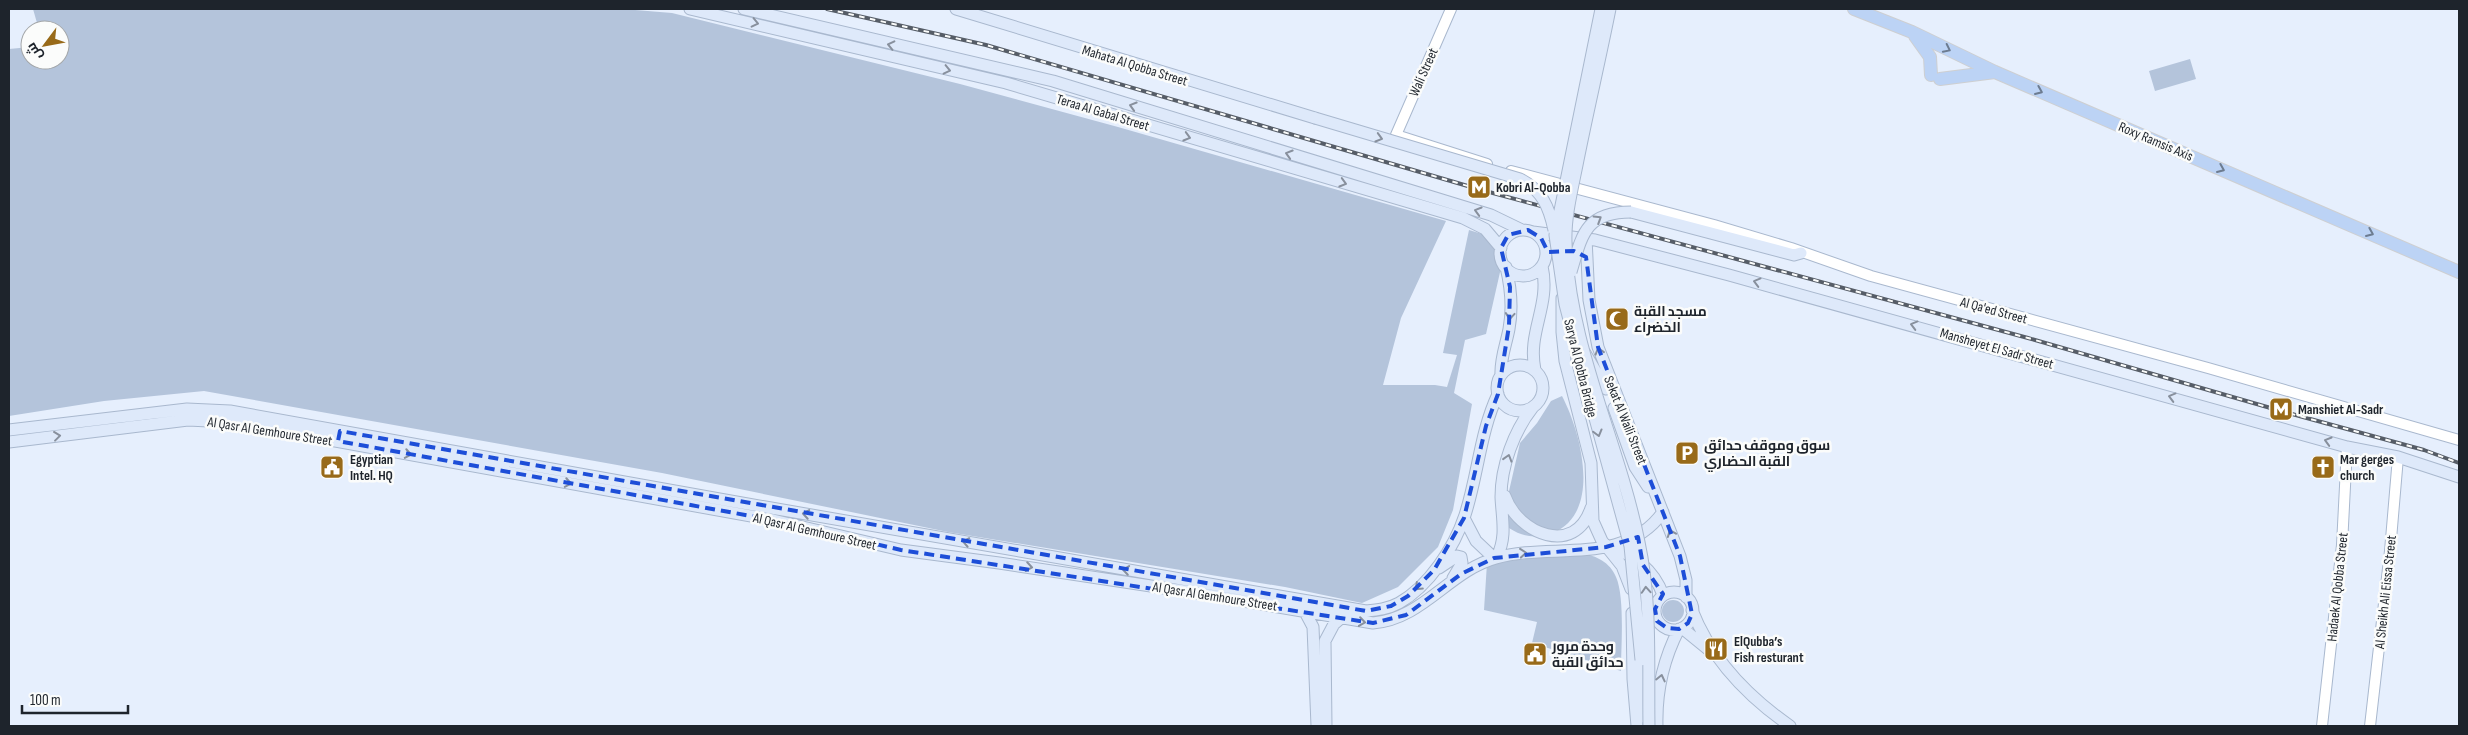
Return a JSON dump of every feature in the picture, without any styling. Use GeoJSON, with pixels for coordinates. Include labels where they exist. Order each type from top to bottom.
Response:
{"type":"FeatureCollection","features":[{"type":"Feature","properties":{"kind":"main road","name":"Teraa Al Gabal Street"},"geometry":{"type":"LineString","coordinates":[[690,9],[804,29],[1053,81],[1161,114],[1404,195],[1475,223],[1490,234],[1501,248]]}},
{"type":"Feature","properties":{"kind":"main road","name":"Teraa Al Gabal Street"},"geometry":{"type":"LineString","coordinates":[[744,9],[927,66],[1006,83],[1156,128],[1404,195],[1499,218],[1528,231]]}},
{"type":"Feature","properties":{"kind":"main road","name":"Mahata Al Qobba Street"},"geometry":{"type":"LineString","coordinates":[[956,9],[1527,183],[1545,200],[1555,235]]}},
{"type":"Feature","properties":{"kind":"main road","name":"Sarya Al Qobba Bridge"},"geometry":{"type":"LineString","coordinates":[[1601,9],[1555,235],[1563,288],[1583,376],[1630,546],[1641,661],[1641,726]]}},
{"type":"Feature","properties":{"kind":"main road","name":"Sarya Al Qobba Bridge"},"geometry":{"type":"LineString","coordinates":[[1610,9],[1578,161],[1566,235],[1570,276],[1584,352],[1635,524],[1642,559],[1647,611],[1649,726]]}},
{"type":"Feature","properties":{"kind":"main road","name":"Roxy Ramsis Axis"},"geometry":{"type":"LineString","coordinates":[[1854,9],[1912,32],[1995,72],[2459,272]]}},
{"type":"Feature","properties":{"kind":"main road"},"geometry":{"type":"LineString","coordinates":[[1912,32],[1927,51],[1936,77],[1995,72]]}},
{"type":"Feature","properties":{"kind":"main road"},"geometry":{"type":"LineString","coordinates":[[927,66],[928,54]]}},
{"type":"Feature","properties":{"kind":"main road"},"geometry":{"type":"LineString","coordinates":[[1156,128],[1161,114]]}},
{"type":"Feature","properties":{"kind":"main road"},"geometry":{"type":"LineString","coordinates":[[1570,276],[1577,248],[1586,227],[1607,214],[1631,212],[1794,255],[1801,253]]}},
{"type":"Feature","properties":{"kind":"main road"},"geometry":{"type":"LineString","coordinates":[[1535,370],[1534,338],[1545,294],[1542,266],[1546,252],[1541,238],[1528,231],[1508,235],[1501,248],[1501,258],[1506,267],[1514,274],[1524,276],[1534,273],[1542,266]]}},
{"type":"Feature","properties":{"kind":"main road","name":"Mansheyet El Sadr Street"},"geometry":{"type":"LineString","coordinates":[[1528,231],[1586,238],[1862,310],[2347,446],[2398,457],[2459,477]]}},
{"type":"Feature","properties":{"kind":"main road","name":"Sekat Al Waili Street"},"geometry":{"type":"LineString","coordinates":[[1586,238],[1589,300],[1598,347],[1683,564],[1686,597]]}},
{"type":"Feature","properties":{"kind":"main road"},"geometry":{"type":"LineString","coordinates":[[1546,252],[1574,251],[1586,256]]}},
{"type":"Feature","properties":{"kind":"main road"},"geometry":{"type":"LineString","coordinates":[[1506,267],[1511,307],[1502,357],[1498,394],[1503,402],[1514,410],[1524,410],[1533,407]]}},
{"type":"Feature","properties":{"kind":"main road"},"geometry":{"type":"LineString","coordinates":[[1563,288],[1564,354],[1590,452],[1595,528],[1606,547],[1622,566],[1631,589],[1633,679],[1637,726]]}},
{"type":"Feature","properties":{"kind":"main road"},"geometry":{"type":"LineString","coordinates":[[1584,352],[1606,389],[1628,451],[1639,474],[1656,494]]}},
{"type":"Feature","properties":{"kind":"main road"},"geometry":{"type":"LineString","coordinates":[[1464,518],[1476,541],[1496,558],[1504,535],[1502,484],[1516,434],[1543,392],[1541,378],[1535,370],[1526,366],[1517,365],[1508,368],[1501,375]]}},
{"type":"Feature","properties":{"kind":"main road","name":"Al Qasr Al Gemhoure Street"},"geometry":{"type":"LineString","coordinates":[[9,442],[188,420],[230,422],[320,433],[724,506],[869,525],[1366,611],[1383,609],[1399,603],[1418,588],[1448,551],[1464,518],[1486,426],[1498,394]]}},
{"type":"Feature","properties":{"kind":"main road","name":"Al Qasr Al Gemhoure Street"},"geometry":{"type":"LineString","coordinates":[[9,430],[187,409],[230,411],[320,433]]}},
{"type":"Feature","properties":{"kind":"main road"},"geometry":{"type":"LineString","coordinates":[[1502,484],[1507,503],[1515,515],[1525,525],[1545,535],[1560,536],[1574,530],[1585,520],[1592,501]]}},
{"type":"Feature","properties":{"kind":"main road","name":"Al Qasr Al Gemhoure Street"},"geometry":{"type":"LineString","coordinates":[[724,506],[772,520],[910,552],[999,563],[1304,610],[1373,623],[1386,622],[1413,610],[1453,580],[1477,565],[1496,558],[1522,553],[1606,547],[1638,536],[1649,528],[1663,512]]}},
{"type":"Feature","properties":{"kind":"main road"},"geometry":{"type":"LineString","coordinates":[[869,525],[882,538],[882,542],[878,546]]}},
{"type":"Feature","properties":{"kind":"main road"},"geometry":{"type":"LineString","coordinates":[[904,531],[899,539],[910,552]]}},
{"type":"Feature","properties":{"kind":"main road","name":"Al Qasr Al Gemhoure Street"},"geometry":{"type":"LineString","coordinates":[[1606,547],[1626,553],[1639,561],[1654,576],[1663,595]]}},
{"type":"Feature","properties":{"kind":"main road"},"geometry":{"type":"LineString","coordinates":[[1434,570],[1460,556],[1463,561],[1453,580]]}},
{"type":"Feature","properties":{"kind":"main road"},"geometry":{"type":"LineString","coordinates":[[1713,652],[1686,597],[1675,592],[1663,595],[1656,605],[1655,613],[1657,620],[1666,628],[1680,628],[1713,652],[1754,699],[1790,726]]}},
{"type":"Feature","properties":{"kind":"main road"},"geometry":{"type":"LineString","coordinates":[[1304,610],[1313,627],[1317,726]]}},
{"type":"Feature","properties":{"kind":"main road"},"geometry":{"type":"LineString","coordinates":[[1657,726],[1657,699],[1661,675],[1680,628],[1690,620],[1692,610]]}},
{"type":"Feature","properties":{"kind":"main road"},"geometry":{"type":"LineString","coordinates":[[1326,726],[1325,641],[1328,632],[1341,618]]}},
{"type":"Feature","properties":{"kind":"street","name":"Wali Street"},"geometry":{"type":"LineString","coordinates":[[1451,9],[1396,135],[1530,176]]}},
{"type":"Feature","properties":{"kind":"street","name":"Al Qa'ed Street"},"geometry":{"type":"LineString","coordinates":[[1530,176],[1574,186],[1705,222],[1790,248],[1871,276],[2208,368],[2459,440]]}},
{"type":"Feature","properties":{"kind":"street","name":"Hadaek Al Qobba Street"},"geometry":{"type":"LineString","coordinates":[[2322,726],[2342,545],[2347,446]]}},
{"type":"Feature","properties":{"kind":"street","name":"Al Sheikh Ali Eissa Street"},"geometry":{"type":"LineString","coordinates":[[2370,726],[2390,551],[2398,457]]}},
{"type":"Feature","properties":{"kind":"highlighted area"},"geometry":{"type":"Polygon","coordinates":[[[1528,230],[1541,238],[1548,252],[1574,251],[1586,257],[1598,347],[1680,556],[1692,614],[1688,623],[1679,629],[1667,628],[1657,621],[1655,609],[1663,594],[1643,565],[1638,537],[1606,547],[1494,558],[1461,574],[1406,615],[1373,623],[901,550],[773,520],[338,441],[340,431],[1366,611],[1391,606],[1408,596],[1434,570],[1464,518],[1486,426],[1498,394],[1509,326],[1510,287],[1501,248],[1508,235],[1528,230]]]}},
{"type":"Feature","properties":{"kind":"shaded area"},"geometry":{"type":"Polygon","coordinates":[[[33,9],[623,9],[672,13],[960,84],[1446,221],[1401,318],[1383,385],[1435,385],[1447,387],[1457,355],[1443,353],[1469,230],[1495,238],[1503,259],[1486,334],[1465,340],[1454,393],[1472,404],[1453,510],[1438,547],[1398,587],[1362,603],[1285,587],[948,532],[662,473],[204,391],[104,401],[9,416],[9,49],[20,48],[20,70],[70,70],[70,20],[36,20],[33,9]]]}},
{"type":"Feature","properties":{"kind":"shaded area"},"geometry":{"type":"Polygon","coordinates":[[[2190,59],[2196,79],[2155,91],[2149,71],[2190,59]]]}},
{"type":"Feature","properties":{"kind":"shaded area"},"geometry":{"type":"Polygon","coordinates":[[[1562,396],[1576,430],[1581,450],[1583,491],[1578,509],[1568,523],[1546,535],[1525,535],[1509,528],[1504,513],[1520,443],[1537,423],[1551,401],[1562,396]]]}},
{"type":"Feature","properties":{"kind":"shaded area"},"geometry":{"type":"Polygon","coordinates":[[[1582,553],[1602,560],[1610,567],[1619,586],[1622,609],[1621,671],[1532,643],[1537,622],[1484,610],[1487,563],[1582,553]]]}},
{"type":"Feature","properties":{"kind":"shaded area"},"geometry":{"type":"Polygon","coordinates":[[[1673,600],[1681,603],[1684,611],[1681,619],[1673,622],[1665,619],[1662,611],[1665,603],[1673,600]]]}},
{"type":"Feature","properties":{"kind":"railway"},"geometry":{"type":"LineString","coordinates":[[827,9],[986,45],[1478,189],[2028,338],[2424,450],[2459,463]]}},
{"type":"Feature","properties":{"kind":"place","name":"Kobri Al-Qobba"},"geometry":{"type":"Point","coordinates":[1479,187]}},
{"type":"Feature","properties":{"kind":"place","name":"مسجد القبة الخضراء"},"geometry":{"type":"Point","coordinates":[1617,319]}},
{"type":"Feature","properties":{"kind":"place","name":"Manshiet Al-Sadr"},"geometry":{"type":"Point","coordinates":[2281,409]}},
{"type":"Feature","properties":{"kind":"place","name":"سوق وموقف حدائق القبة الحضاري"},"geometry":{"type":"Point","coordinates":[1687,453]}},
{"type":"Feature","properties":{"kind":"place","name":"Egyptian Intel. HQ"},"geometry":{"type":"Point","coordinates":[332,467]}},
{"type":"Feature","properties":{"kind":"place","name":"Mar gerges church"},"geometry":{"type":"Point","coordinates":[2323,467]}},
{"type":"Feature","properties":{"kind":"place","name":"ElQubba’s Fish resturant"},"geometry":{"type":"Point","coordinates":[1716,649]}},
{"type":"Feature","properties":{"kind":"place","name":"وحدة مرور حدائق القبة"},"geometry":{"type":"Point","coordinates":[1535,654]}}]}
